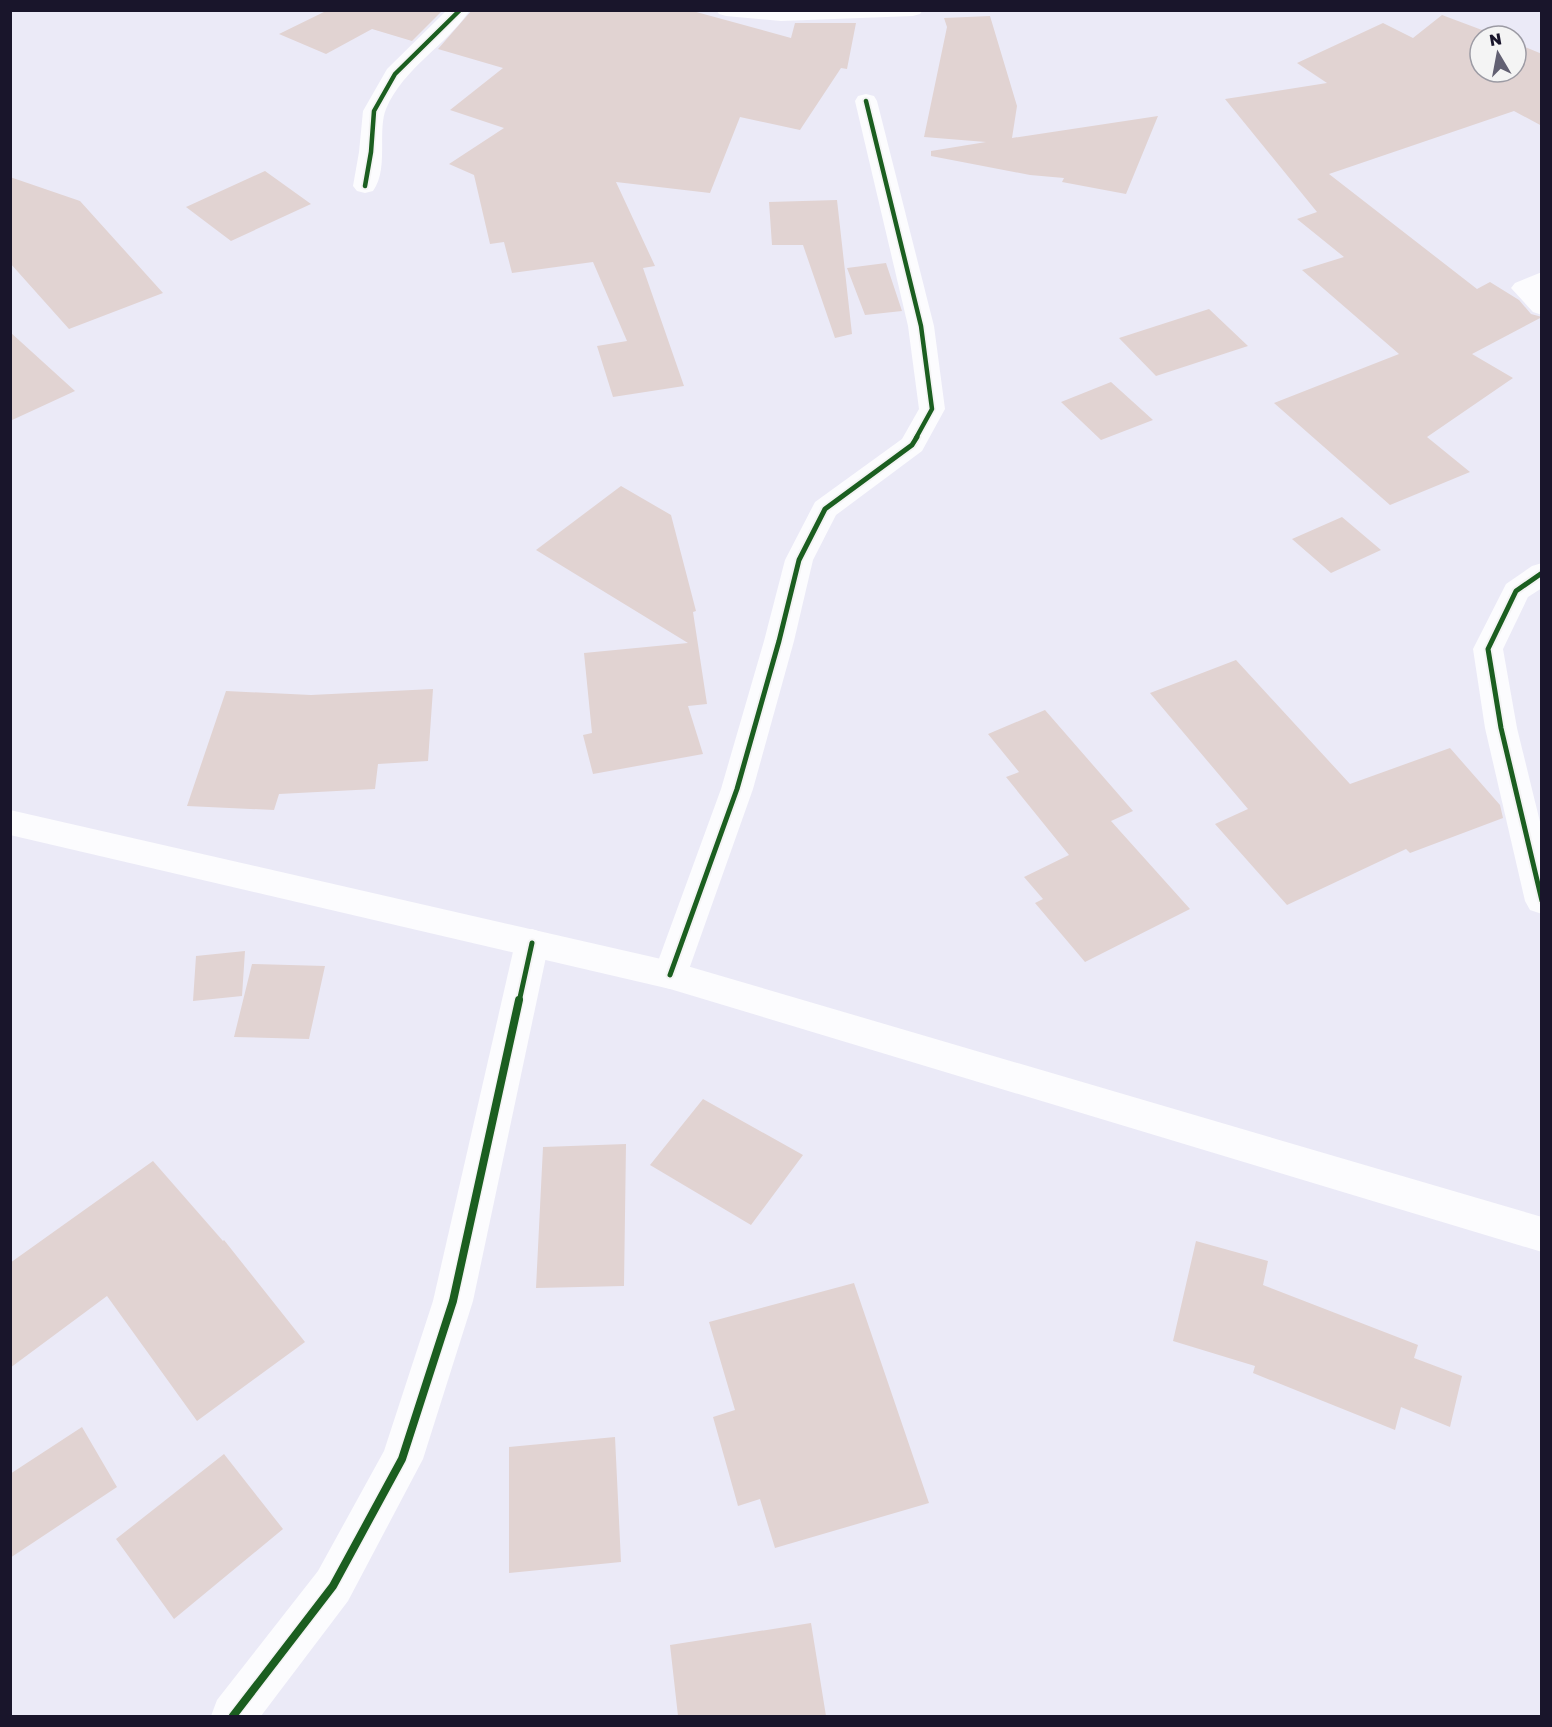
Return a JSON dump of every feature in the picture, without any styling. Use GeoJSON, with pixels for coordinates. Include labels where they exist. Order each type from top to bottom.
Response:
{"type":"FeatureCollection","features":[{"type":"Feature","properties":{"kind":"street"},"geometry":{"type":"LineString","coordinates":[[365,186],[371,152],[374,111],[395,74],[460,10]]}},
{"type":"Feature","properties":{"kind":"street"},"geometry":{"type":"LineString","coordinates":[[726,10],[781,15],[913,10]]}},
{"type":"Feature","properties":{"kind":"street"},"geometry":{"type":"LineString","coordinates":[[670,975],[737,789],[779,641],[799,560],[825,509],[912,445],[932,409],[921,326],[866,101]]}},
{"type":"Feature","properties":{"kind":"street"},"geometry":{"type":"LineString","coordinates":[[1542,279],[1524,288],[1542,307]]}},
{"type":"Feature","properties":{"kind":"street"},"geometry":{"type":"LineString","coordinates":[[1542,573],[1516,591],[1488,649],[1501,728],[1542,901]]}},
{"type":"Feature","properties":{"kind":"street"},"geometry":{"type":"LineString","coordinates":[[10,822],[670,975],[1542,1235]]}},
{"type":"Feature","properties":{"kind":"street"},"geometry":{"type":"LineString","coordinates":[[233,1716],[333,1586],[402,1459],[453,1300],[532,943]]}},
{"type":"Feature","properties":{"kind":"building"},"geometry":{"type":"Polygon","coordinates":[[[328,10],[443,10],[412,41],[372,29],[326,54],[279,34],[328,10]]]}},
{"type":"Feature","properties":{"kind":"building"},"geometry":{"type":"Polygon","coordinates":[[[472,10],[689,10],[791,38],[795,23],[856,23],[847,69],[841,68],[800,130],[740,117],[710,193],[616,182],[655,266],[643,268],[684,386],[613,397],[597,346],[627,341],[593,262],[512,273],[504,242],[490,244],[474,175],[449,164],[504,128],[450,110],[503,68],[438,49],[472,10]]]}},
{"type":"Feature","properties":{"kind":"building"},"geometry":{"type":"Polygon","coordinates":[[[1442,15],[1468,25],[1468,84],[1528,84],[1528,48],[1542,54],[1542,126],[1514,111],[1329,174],[1477,289],[1490,282],[1519,300],[1531,314],[1542,317],[1472,354],[1513,378],[1427,437],[1470,472],[1390,505],[1274,403],[1399,354],[1302,270],[1344,257],[1297,219],[1317,212],[1225,99],[1327,83],[1297,63],[1383,23],[1413,38],[1442,15]]]}},
{"type":"Feature","properties":{"kind":"building"},"geometry":{"type":"Polygon","coordinates":[[[990,16],[1017,106],[1012,138],[1158,116],[1126,194],[1062,182],[1064,178],[1030,175],[931,156],[931,151],[986,142],[924,137],[947,27],[944,18],[990,16]]]}},
{"type":"Feature","properties":{"kind":"building"},"geometry":{"type":"Polygon","coordinates":[[[265,171],[311,204],[231,241],[186,207],[265,171]]]}},
{"type":"Feature","properties":{"kind":"building"},"geometry":{"type":"Polygon","coordinates":[[[10,177],[80,201],[163,293],[69,329],[10,263],[10,177]]]}},
{"type":"Feature","properties":{"kind":"building"},"geometry":{"type":"Polygon","coordinates":[[[837,200],[852,334],[835,338],[803,245],[772,245],[769,202],[837,200]]]}},
{"type":"Feature","properties":{"kind":"building"},"geometry":{"type":"Polygon","coordinates":[[[886,263],[902,311],[865,315],[847,268],[886,263]]]}},
{"type":"Feature","properties":{"kind":"building"},"geometry":{"type":"Polygon","coordinates":[[[1209,309],[1248,346],[1156,376],[1119,338],[1209,309]]]}},
{"type":"Feature","properties":{"kind":"building"},"geometry":{"type":"Polygon","coordinates":[[[10,332],[75,391],[10,421],[10,332]]]}},
{"type":"Feature","properties":{"kind":"building"},"geometry":{"type":"Polygon","coordinates":[[[1111,382],[1153,420],[1101,440],[1061,402],[1111,382]]]}},
{"type":"Feature","properties":{"kind":"building"},"geometry":{"type":"Polygon","coordinates":[[[621,486],[671,515],[696,611],[693,612],[707,704],[688,706],[703,754],[593,774],[583,735],[592,733],[584,653],[688,643],[536,550],[621,486]]]}},
{"type":"Feature","properties":{"kind":"building"},"geometry":{"type":"Polygon","coordinates":[[[1342,517],[1381,550],[1331,573],[1292,539],[1342,517]]]}},
{"type":"Feature","properties":{"kind":"building"},"geometry":{"type":"Polygon","coordinates":[[[1236,660],[1350,784],[1450,748],[1500,805],[1503,818],[1410,853],[1406,849],[1287,905],[1215,824],[1248,809],[1150,693],[1236,660]]]}},
{"type":"Feature","properties":{"kind":"building"},"geometry":{"type":"Polygon","coordinates":[[[433,689],[428,761],[378,764],[375,789],[279,794],[274,810],[187,806],[226,691],[311,695],[433,689]]]}},
{"type":"Feature","properties":{"kind":"building"},"geometry":{"type":"Polygon","coordinates":[[[1045,710],[1133,811],[1111,821],[1190,909],[1085,962],[1035,903],[1043,899],[1024,877],[1069,855],[1006,777],[1019,772],[988,734],[1045,710]]]}},
{"type":"Feature","properties":{"kind":"building"},"geometry":{"type":"Polygon","coordinates":[[[245,951],[242,996],[193,1001],[196,956],[245,951]]]}},
{"type":"Feature","properties":{"kind":"building"},"geometry":{"type":"Polygon","coordinates":[[[252,964],[325,966],[309,1039],[234,1037],[252,964]]]}},
{"type":"Feature","properties":{"kind":"building"},"geometry":{"type":"Polygon","coordinates":[[[703,1099],[803,1155],[751,1225],[650,1165],[703,1099]]]}},
{"type":"Feature","properties":{"kind":"building"},"geometry":{"type":"Polygon","coordinates":[[[626,1144],[624,1286],[536,1288],[543,1147],[626,1144]]]}},
{"type":"Feature","properties":{"kind":"building"},"geometry":{"type":"Polygon","coordinates":[[[153,1161],[224,1240],[305,1342],[197,1421],[107,1296],[10,1368],[10,1263],[153,1161]]]}},
{"type":"Feature","properties":{"kind":"building"},"geometry":{"type":"Polygon","coordinates":[[[1196,1241],[1268,1261],[1263,1285],[1418,1345],[1414,1358],[1462,1376],[1450,1427],[1401,1407],[1395,1430],[1253,1373],[1255,1366],[1173,1341],[1196,1241]]]}},
{"type":"Feature","properties":{"kind":"building"},"geometry":{"type":"Polygon","coordinates":[[[854,1283],[929,1503],[775,1548],[760,1499],[738,1506],[713,1417],[735,1410],[709,1322],[854,1283]]]}},
{"type":"Feature","properties":{"kind":"building"},"geometry":{"type":"Polygon","coordinates":[[[82,1427],[117,1487],[10,1558],[10,1474],[82,1427]]]}},
{"type":"Feature","properties":{"kind":"building"},"geometry":{"type":"Polygon","coordinates":[[[615,1437],[621,1562],[509,1573],[509,1447],[615,1437]]]}},
{"type":"Feature","properties":{"kind":"building"},"geometry":{"type":"Polygon","coordinates":[[[224,1454],[283,1529],[174,1619],[116,1539],[224,1454]]]}},
{"type":"Feature","properties":{"kind":"building"},"geometry":{"type":"Polygon","coordinates":[[[811,1623],[826,1716],[678,1716],[670,1645],[811,1623]]]}},
{"type":"Feature","properties":{"kind":"cycle path"},"geometry":{"type":"LineString","coordinates":[[365,186],[371,152],[374,111],[395,74],[460,10]]}},
{"type":"Feature","properties":{"kind":"cycle path"},"geometry":{"type":"LineString","coordinates":[[670,975],[737,789],[779,641],[799,560],[825,509],[912,445],[932,409],[921,326],[866,101]]}},
{"type":"Feature","properties":{"kind":"cycle path"},"geometry":{"type":"LineString","coordinates":[[1542,573],[1516,591],[1488,649],[1501,728],[1542,901]]}},
{"type":"Feature","properties":{"kind":"cycle path"},"geometry":{"type":"LineString","coordinates":[[233,1716],[333,1586],[402,1459],[453,1301],[532,943]]}}]}
